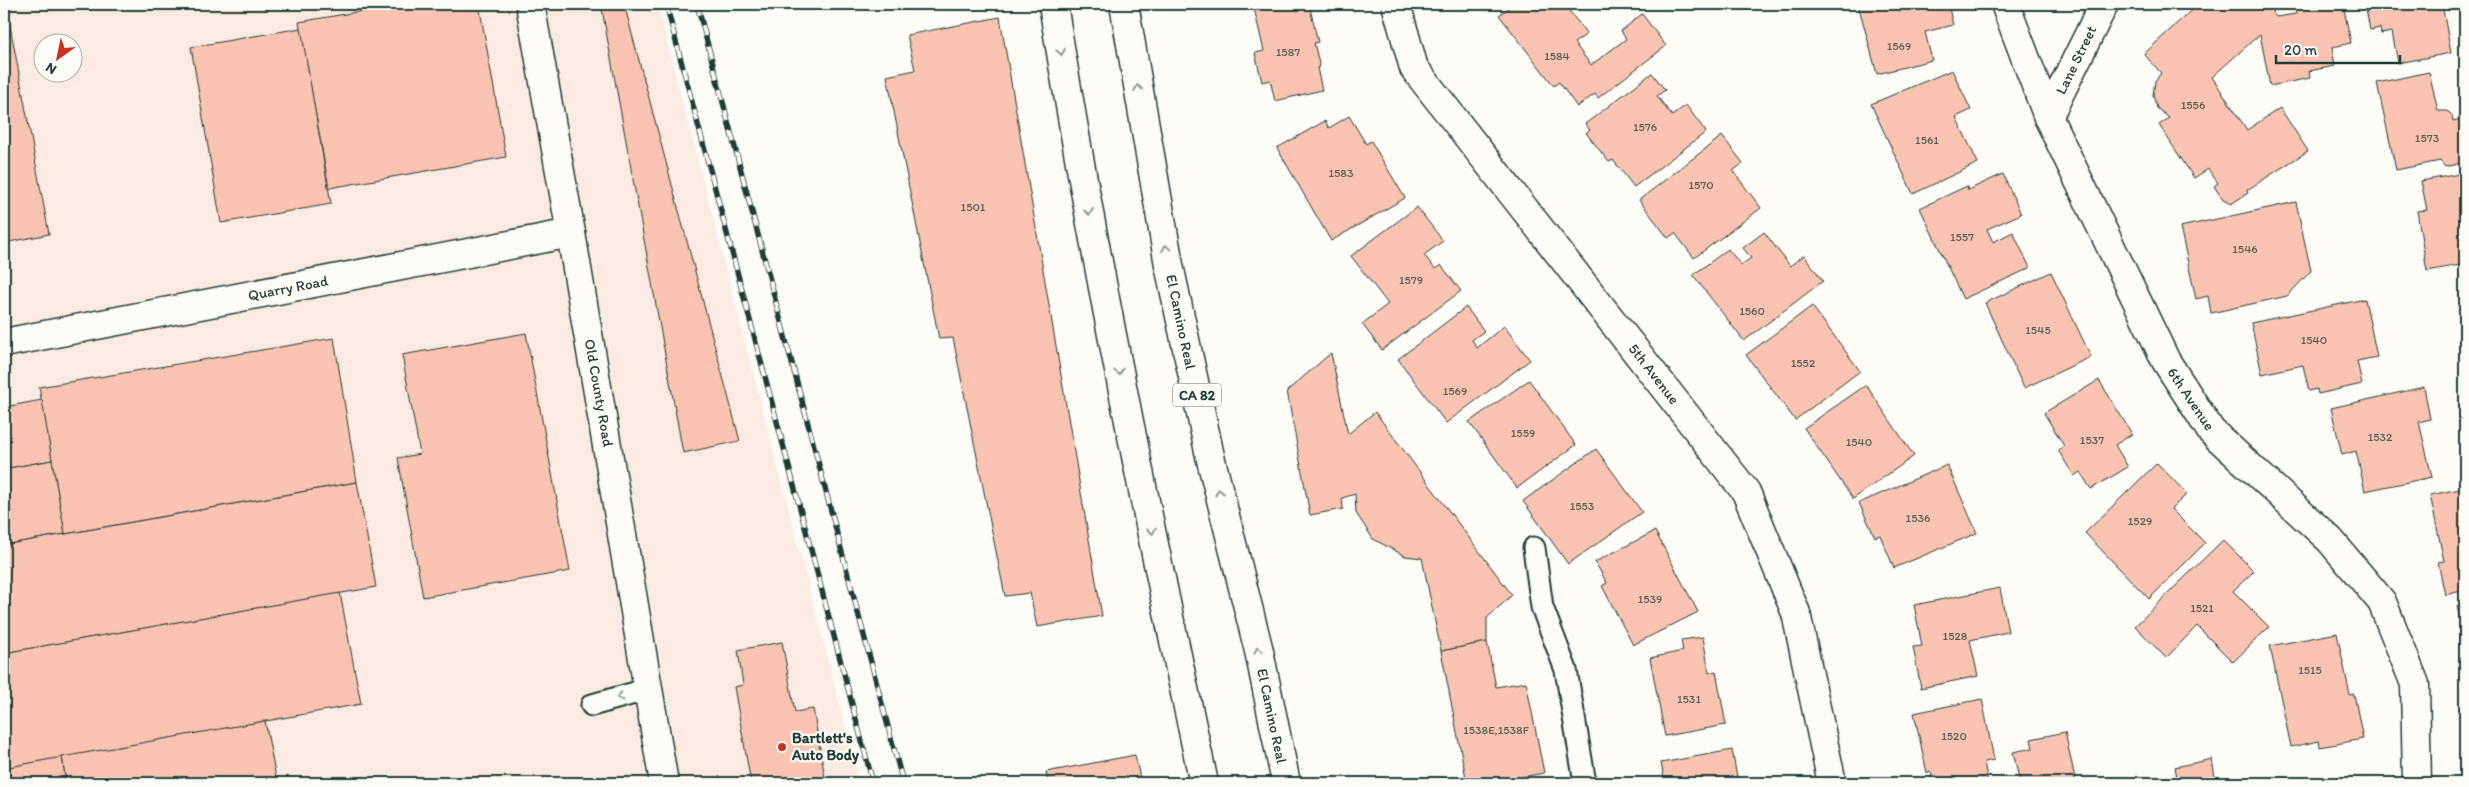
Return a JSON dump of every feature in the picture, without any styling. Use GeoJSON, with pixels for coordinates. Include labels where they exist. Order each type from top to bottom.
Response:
{"type":"FeatureCollection","features":[{"type":"Feature","properties":{"kind":"street","name":"Old County Road"},"geometry":{"type":"LineString","coordinates":[[530,4],[571,233],[664,783]]}},
{"type":"Feature","properties":{"kind":"street"},"geometry":{"type":"LineString","coordinates":[[1053,4],[1081,173],[1117,362],[1204,783]]}},
{"type":"Feature","properties":{"kind":"street","name":"El Camino Real"},"geometry":{"type":"LineString","coordinates":[[1124,4],[1171,274],[1210,456],[1259,651],[1286,783]]}},
{"type":"Feature","properties":{"kind":"street","name":"5th Avenue"},"geometry":{"type":"LineString","coordinates":[[1396,4],[1414,68],[1746,492],[1796,613],[1832,783]]}},
{"type":"Feature","properties":{"kind":"street","name":"6th Avenue"},"geometry":{"type":"LineString","coordinates":[[2004,4],[2048,117],[2166,361],[2211,431],[2330,540],[2382,602],[2415,684],[2417,783]]}},
{"type":"Feature","properties":{"kind":"street","name":"Lane Street"},"geometry":{"type":"LineString","coordinates":[[2048,117],[2104,4]]}},
{"type":"Feature","properties":{"kind":"street","name":"Quarry Road"},"geometry":{"type":"LineString","coordinates":[[4,343],[571,233]]}},
{"type":"Feature","properties":{"kind":"lane"},"geometry":{"type":"LineString","coordinates":[[1534,548],[1542,608],[1566,670],[1585,783]]}},
{"type":"Feature","properties":{"kind":"lane"},"geometry":{"type":"LineString","coordinates":[[592,705],[649,689]]}},
{"type":"Feature","properties":{"kind":"shaded area"},"geometry":{"type":"Polygon","coordinates":[[[4,4],[657,4],[860,783],[4,783],[4,4]]]}},
{"type":"Feature","properties":{"kind":"building"},"geometry":{"type":"Polygon","coordinates":[[[4,4],[6,4],[49,234],[4,243],[4,4]]]}},
{"type":"Feature","properties":{"kind":"building"},"geometry":{"type":"Polygon","coordinates":[[[403,4],[479,4],[506,157],[329,188],[299,22],[403,4]]]}},
{"type":"Feature","properties":{"kind":"building"},"geometry":{"type":"Polygon","coordinates":[[[601,4],[624,4],[740,441],[683,453],[601,4]]]}},
{"type":"Feature","properties":{"kind":"building"},"geometry":{"type":"Polygon","coordinates":[[[1253,4],[1309,4],[1318,42],[1314,43],[1320,67],[1317,68],[1322,90],[1275,101],[1270,80],[1262,82],[1255,53],[1264,51],[1253,4]]]}},
{"type":"Feature","properties":{"kind":"building"},"geometry":{"type":"Polygon","coordinates":[[[1514,4],[1564,4],[1587,34],[1574,43],[1591,65],[1626,39],[1621,31],[1642,14],[1666,46],[1598,98],[1595,94],[1577,107],[1559,82],[1554,86],[1499,15],[1514,4]]]}},
{"type":"Feature","properties":{"kind":"building"},"geometry":{"type":"Polygon","coordinates":[[[1858,4],[1948,4],[1953,25],[1925,32],[1932,60],[1877,74],[1858,4]]]}},
{"type":"Feature","properties":{"kind":"building"},"geometry":{"type":"Polygon","coordinates":[[[2198,4],[2281,4],[2272,12],[2276,17],[2296,14],[2294,4],[2343,4],[2351,43],[2332,47],[2335,66],[2309,71],[2310,78],[2270,86],[2260,34],[2212,77],[2247,130],[2280,108],[2308,151],[2247,190],[2248,193],[2231,204],[2223,200],[2214,186],[2218,183],[2208,169],[2194,178],[2159,125],[2169,118],[2157,108],[2153,95],[2155,81],[2161,73],[2144,54],[2198,4]]]}},
{"type":"Feature","properties":{"kind":"building"},"geometry":{"type":"Polygon","coordinates":[[[2365,4],[2442,4],[2451,53],[2398,63],[2392,32],[2381,34],[2380,28],[2370,30],[2365,4]]]}},
{"type":"Feature","properties":{"kind":"building"},"geometry":{"type":"Polygon","coordinates":[[[1000,17],[1102,616],[1037,627],[1030,593],[1005,596],[953,338],[939,339],[887,76],[915,70],[907,35],[1000,17]]]}},
{"type":"Feature","properties":{"kind":"building"},"geometry":{"type":"Polygon","coordinates":[[[301,28],[331,204],[221,223],[191,47],[301,28]]]}},
{"type":"Feature","properties":{"kind":"building"},"geometry":{"type":"Polygon","coordinates":[[[1952,70],[1971,110],[1956,117],[1978,163],[1913,194],[1871,104],[1952,70]]]}},
{"type":"Feature","properties":{"kind":"building"},"geometry":{"type":"Polygon","coordinates":[[[2429,72],[2438,111],[2447,111],[2452,115],[2453,121],[2465,118],[2464,159],[2461,163],[2445,167],[2440,161],[2396,170],[2377,83],[2429,72]]]}},
{"type":"Feature","properties":{"kind":"building"},"geometry":{"type":"Polygon","coordinates":[[[1652,73],[1665,90],[1657,96],[1672,116],[1686,105],[1706,132],[1634,187],[1613,160],[1609,162],[1586,133],[1590,130],[1585,124],[1652,73]]]}},
{"type":"Feature","properties":{"kind":"building"},"geometry":{"type":"Polygon","coordinates":[[[1349,116],[1366,144],[1371,141],[1405,198],[1331,241],[1277,148],[1325,121],[1329,128],[1349,116]]]}},
{"type":"Feature","properties":{"kind":"building"},"geometry":{"type":"Polygon","coordinates":[[[1722,136],[1743,163],[1733,171],[1761,208],[1694,258],[1675,233],[1668,238],[1639,200],[1722,136]]]}},
{"type":"Feature","properties":{"kind":"building"},"geometry":{"type":"Polygon","coordinates":[[[2465,173],[2465,264],[2427,271],[2417,211],[2427,210],[2421,181],[2465,173]]]}},
{"type":"Feature","properties":{"kind":"building"},"geometry":{"type":"Polygon","coordinates":[[[2003,174],[2021,214],[1987,229],[1993,242],[2013,232],[2030,268],[1963,299],[1920,208],[1967,186],[1968,190],[2003,174]]]}},
{"type":"Feature","properties":{"kind":"building"},"geometry":{"type":"Polygon","coordinates":[[[2296,202],[2311,271],[2287,296],[2211,313],[2208,296],[2196,299],[2180,227],[2296,202]]]}},
{"type":"Feature","properties":{"kind":"building"},"geometry":{"type":"Polygon","coordinates":[[[1417,207],[1443,241],[1424,255],[1435,269],[1441,265],[1461,291],[1382,350],[1362,324],[1388,304],[1351,256],[1417,207]]]}},
{"type":"Feature","properties":{"kind":"building"},"geometry":{"type":"Polygon","coordinates":[[[1764,232],[1790,266],[1804,255],[1823,281],[1744,341],[1693,275],[1728,249],[1741,265],[1751,258],[1743,248],[1764,232]]]}},
{"type":"Feature","properties":{"kind":"building"},"geometry":{"type":"Polygon","coordinates":[[[2051,272],[2091,357],[2024,388],[1985,303],[2051,272]]]}},
{"type":"Feature","properties":{"kind":"building"},"geometry":{"type":"Polygon","coordinates":[[[2365,299],[2377,357],[2357,361],[2362,384],[2318,394],[2317,389],[2309,391],[2303,365],[2262,374],[2251,323],[2365,299]]]}},
{"type":"Feature","properties":{"kind":"building"},"geometry":{"type":"Polygon","coordinates":[[[1812,306],[1860,371],[1795,420],[1746,355],[1812,306]]]}},
{"type":"Feature","properties":{"kind":"building"},"geometry":{"type":"Polygon","coordinates":[[[1466,307],[1484,331],[1472,340],[1477,348],[1504,326],[1530,360],[1446,423],[1398,359],[1466,307]]]}},
{"type":"Feature","properties":{"kind":"building"},"geometry":{"type":"Polygon","coordinates":[[[526,333],[570,571],[423,597],[398,458],[420,454],[402,355],[526,333]]]}},
{"type":"Feature","properties":{"kind":"building"},"geometry":{"type":"Polygon","coordinates":[[[334,338],[357,482],[65,534],[39,387],[334,338]]]}},
{"type":"Feature","properties":{"kind":"building"},"geometry":{"type":"Polygon","coordinates":[[[1331,353],[1348,434],[1375,412],[1512,595],[1487,618],[1487,642],[1441,651],[1422,558],[1405,556],[1373,539],[1356,513],[1355,494],[1342,498],[1343,509],[1310,515],[1287,391],[1331,353]]]}},
{"type":"Feature","properties":{"kind":"building"},"geometry":{"type":"Polygon","coordinates":[[[1529,380],[1576,445],[1517,488],[1469,422],[1529,380]]]}},
{"type":"Feature","properties":{"kind":"building"},"geometry":{"type":"Polygon","coordinates":[[[2099,380],[2132,434],[2115,445],[2128,467],[2091,489],[2080,472],[2074,476],[2058,450],[2064,446],[2044,413],[2099,380]]]}},
{"type":"Feature","properties":{"kind":"building"},"geometry":{"type":"Polygon","coordinates":[[[1866,385],[1914,456],[1853,499],[1804,428],[1866,385]]]}},
{"type":"Feature","properties":{"kind":"building"},"geometry":{"type":"Polygon","coordinates":[[[2424,387],[2430,419],[2419,422],[2432,477],[2365,491],[2356,451],[2342,455],[2331,408],[2424,387]]]}},
{"type":"Feature","properties":{"kind":"building"},"geometry":{"type":"Polygon","coordinates":[[[42,400],[52,460],[4,469],[4,407],[42,400]]]}},
{"type":"Feature","properties":{"kind":"building"},"geometry":{"type":"Polygon","coordinates":[[[1596,449],[1642,512],[1568,564],[1523,501],[1596,449]]]}},
{"type":"Feature","properties":{"kind":"building"},"geometry":{"type":"Polygon","coordinates":[[[52,460],[65,534],[4,545],[4,469],[52,460]]]}},
{"type":"Feature","properties":{"kind":"building"},"geometry":{"type":"Polygon","coordinates":[[[2157,463],[2187,494],[2171,509],[2205,543],[2149,599],[2085,533],[2157,463]]]}},
{"type":"Feature","properties":{"kind":"building"},"geometry":{"type":"Polygon","coordinates":[[[1947,465],[1977,533],[1894,568],[1880,535],[1875,537],[1859,503],[1947,465]]]}},
{"type":"Feature","properties":{"kind":"building"},"geometry":{"type":"Polygon","coordinates":[[[357,482],[376,587],[4,653],[4,545],[357,482]]]}},
{"type":"Feature","properties":{"kind":"building"},"geometry":{"type":"Polygon","coordinates":[[[2465,488],[2465,590],[2445,595],[2438,562],[2444,561],[2430,495],[2465,488]]]}},
{"type":"Feature","properties":{"kind":"building"},"geometry":{"type":"Polygon","coordinates":[[[1655,531],[1698,612],[1633,645],[1602,586],[1607,583],[1595,562],[1655,531]]]}},
{"type":"Feature","properties":{"kind":"building"},"geometry":{"type":"Polygon","coordinates":[[[2223,540],[2254,571],[2233,591],[2269,627],[2233,662],[2197,626],[2166,658],[2135,626],[2223,540]]]}},
{"type":"Feature","properties":{"kind":"building"},"geometry":{"type":"Polygon","coordinates":[[[2000,588],[2008,632],[1970,640],[1978,676],[1921,688],[1913,647],[1922,646],[1914,605],[2000,588]]]}},
{"type":"Feature","properties":{"kind":"building"},"geometry":{"type":"Polygon","coordinates":[[[340,593],[361,704],[4,768],[4,653],[340,593]]]}},
{"type":"Feature","properties":{"kind":"building"},"geometry":{"type":"Polygon","coordinates":[[[2465,604],[2465,644],[2457,606],[2465,604]]]}},
{"type":"Feature","properties":{"kind":"building"},"geometry":{"type":"Polygon","coordinates":[[[2337,633],[2350,695],[2354,694],[2363,739],[2320,747],[2319,741],[2291,747],[2270,646],[2337,633]]]}},
{"type":"Feature","properties":{"kind":"building"},"geometry":{"type":"Polygon","coordinates":[[[1703,637],[1709,673],[1716,671],[1726,725],[1665,736],[1650,658],[1683,651],[1681,640],[1703,637]]]}},
{"type":"Feature","properties":{"kind":"building","name":"Bartlett's Auto Body"},"geometry":{"type":"Polygon","coordinates":[[[782,642],[795,712],[813,709],[826,783],[751,783],[734,687],[743,685],[738,650],[782,642]]]}},
{"type":"Feature","properties":{"kind":"building"},"geometry":{"type":"Polygon","coordinates":[[[1487,642],[1496,687],[1526,682],[1544,773],[1489,783],[1467,783],[1441,651],[1487,642]]]}},
{"type":"Feature","properties":{"kind":"building"},"geometry":{"type":"Polygon","coordinates":[[[1982,699],[1994,760],[1984,762],[1988,783],[1933,783],[1931,772],[1927,773],[1914,713],[1982,699]]]}},
{"type":"Feature","properties":{"kind":"building"},"geometry":{"type":"Polygon","coordinates":[[[265,721],[277,783],[66,783],[62,757],[265,721]]]}},
{"type":"Feature","properties":{"kind":"building"},"geometry":{"type":"Polygon","coordinates":[[[2065,732],[2076,783],[2020,783],[2013,752],[2033,748],[2031,739],[2065,732]]]}},
{"type":"Feature","properties":{"kind":"building"},"geometry":{"type":"Polygon","coordinates":[[[1732,750],[1738,783],[1665,783],[1661,763],[1732,750]]]}},
{"type":"Feature","properties":{"kind":"building"},"geometry":{"type":"Polygon","coordinates":[[[1135,755],[1141,783],[1048,783],[1046,772],[1135,755]]]}},
{"type":"Feature","properties":{"kind":"building"},"geometry":{"type":"Polygon","coordinates":[[[62,757],[66,783],[4,783],[4,768],[62,757]]]}},
{"type":"Feature","properties":{"kind":"building"},"geometry":{"type":"Polygon","coordinates":[[[2212,759],[2216,783],[2178,783],[2175,767],[2212,759]]]}},
{"type":"Feature","properties":{"kind":"building"},"geometry":{"type":"Polygon","coordinates":[[[1549,778],[1550,783],[1518,783],[1549,778]]]}},
{"type":"Feature","properties":{"kind":"railway"},"geometry":{"type":"LineString","coordinates":[[666,4],[873,783]]}},
{"type":"Feature","properties":{"kind":"railway"},"geometry":{"type":"LineString","coordinates":[[697,4],[903,783]]}},
{"type":"Feature","properties":{"kind":"place","name":"Bartlett's Auto Body"},"geometry":{"type":"Point","coordinates":[782,747]}}]}
